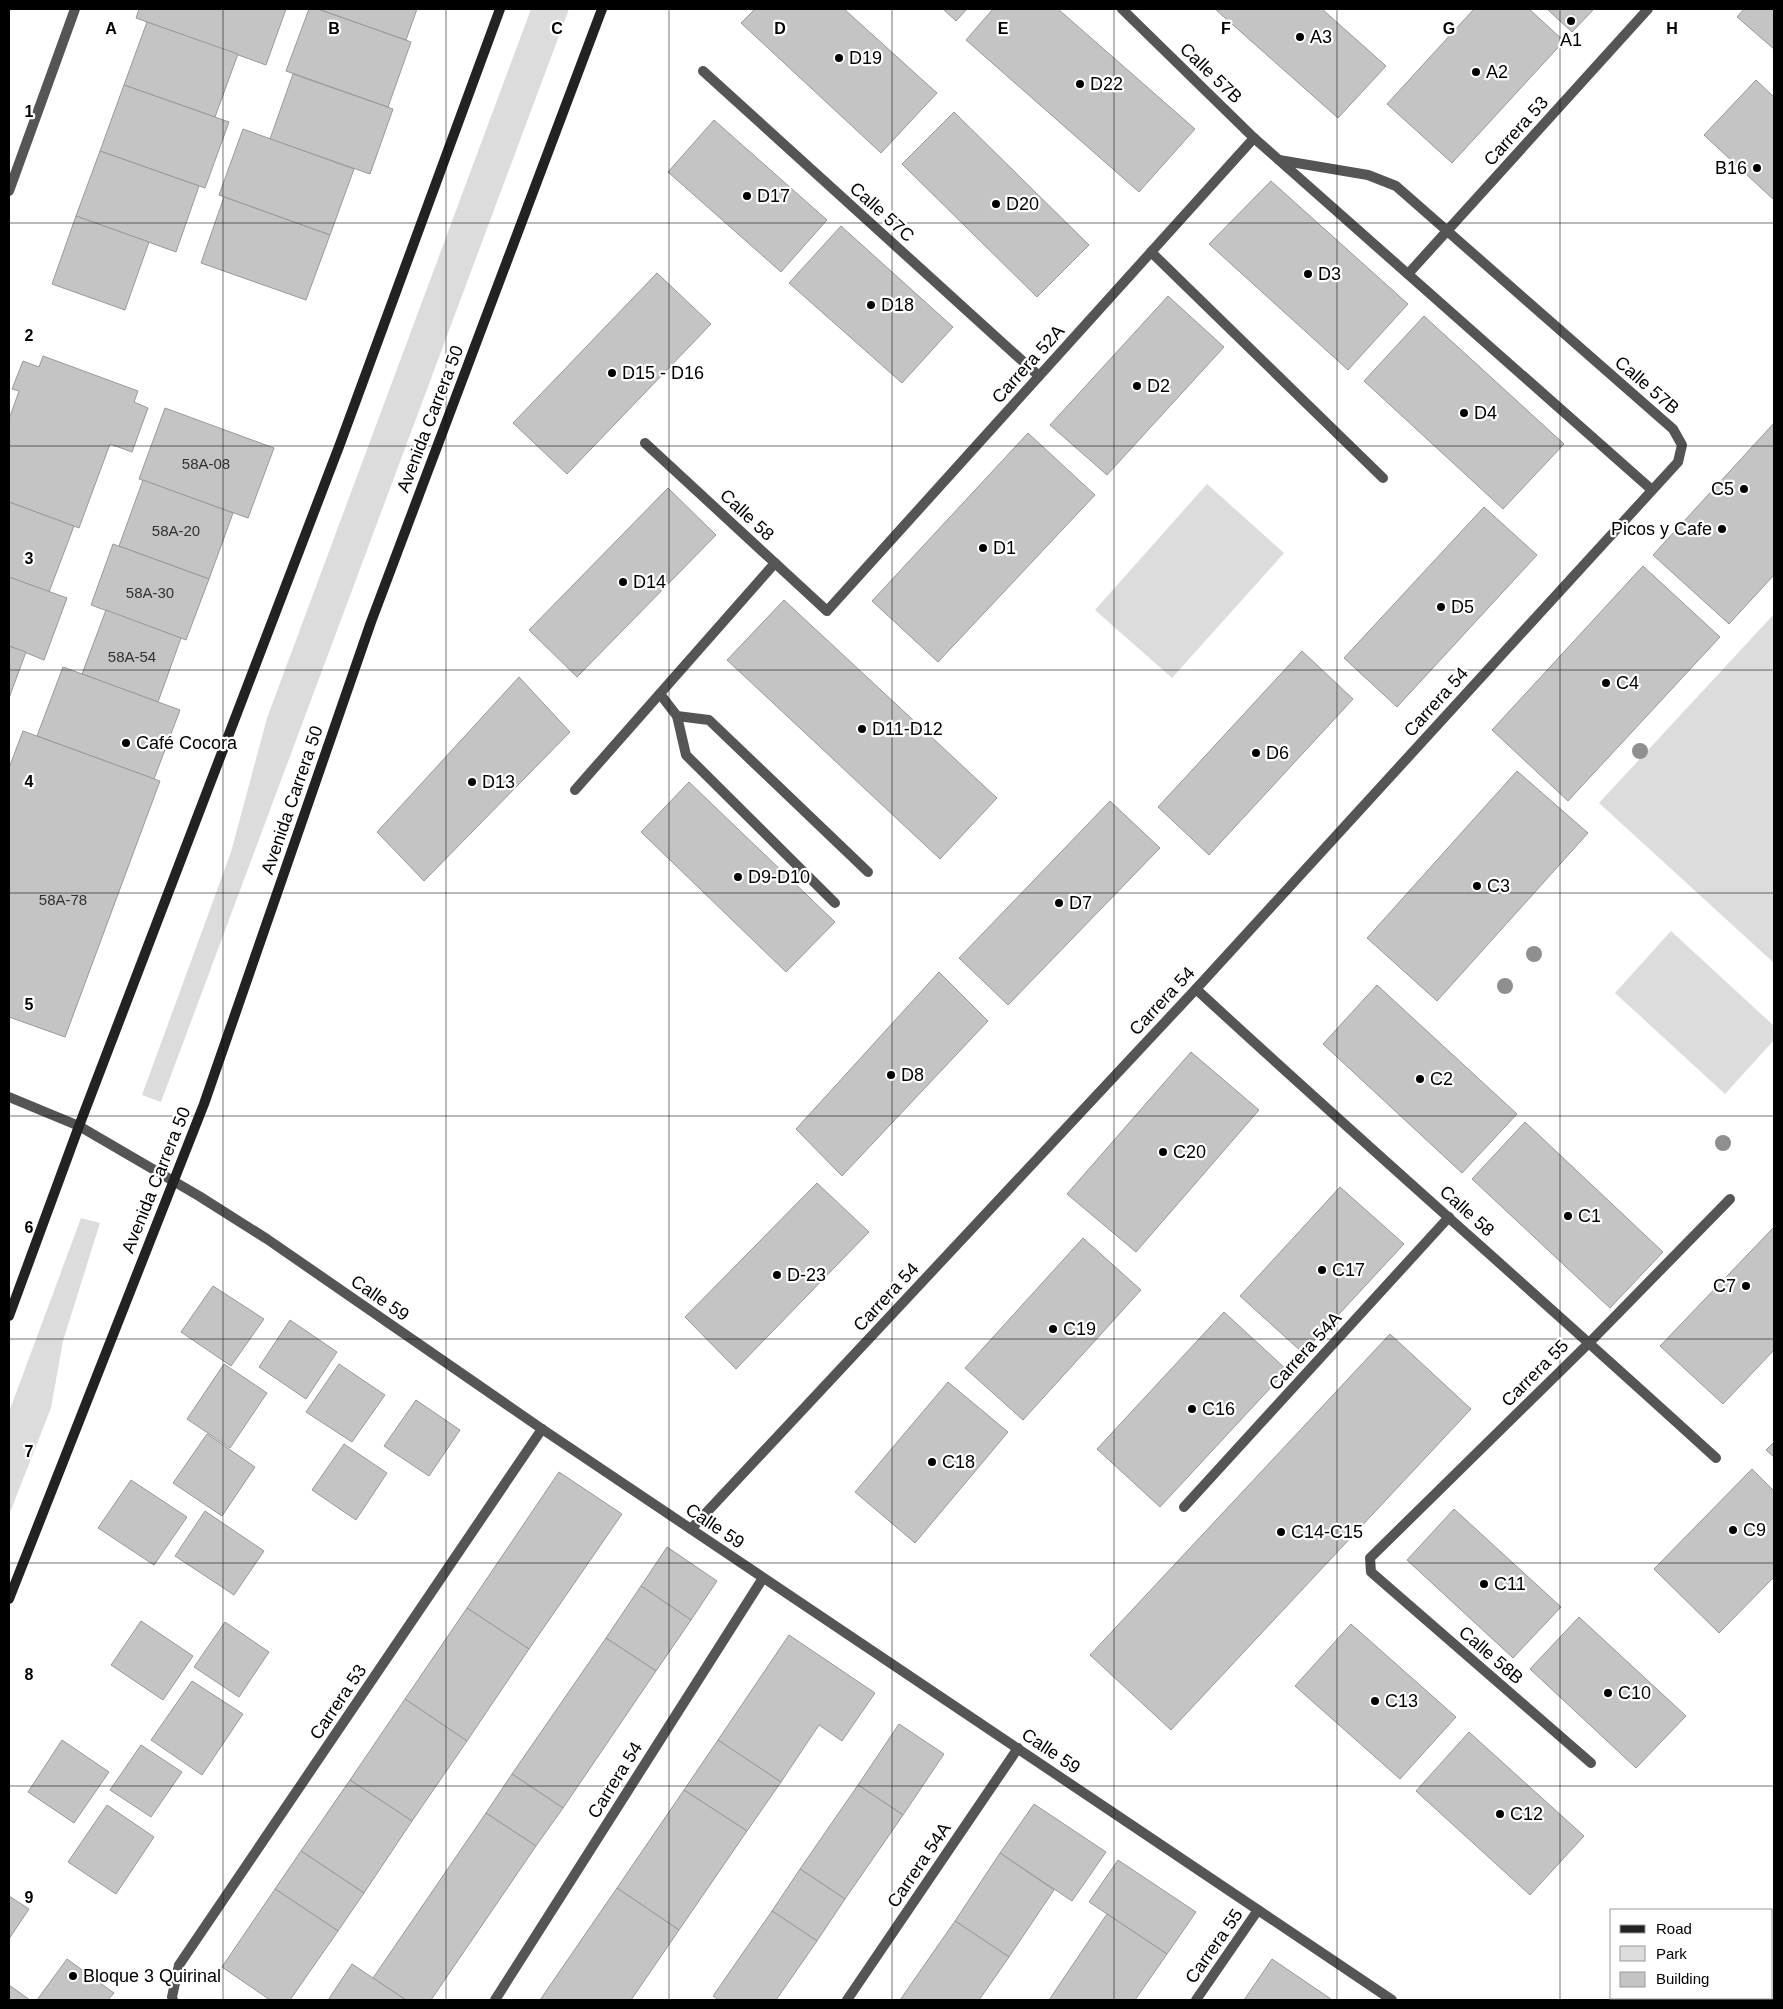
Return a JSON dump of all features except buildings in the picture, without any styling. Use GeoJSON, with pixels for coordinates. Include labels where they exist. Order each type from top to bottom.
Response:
{"type":"FeatureCollection","features":[{"type":"Feature","properties":{"kind":"main road"},"geometry":{"type":"LineString","coordinates":[[9,1316],[79,1126],[340,444],[500,9]]}},
{"type":"Feature","properties":{"kind":"main road","name":"Avenida Carrera 50"},"geometry":{"type":"LineString","coordinates":[[9,1599],[204,1104],[371,622],[602,9]]}},
{"type":"Feature","properties":{"kind":"street"},"geometry":{"type":"LineString","coordinates":[[9,191],[75,9]]}},
{"type":"Feature","properties":{"kind":"street","name":"Calle 57B"},"geometry":{"type":"LineString","coordinates":[[1122,9],[1254,138],[1652,490],[1678,462],[1682,445],[1673,429],[1396,186],[1368,175],[1279,160]]}},
{"type":"Feature","properties":{"kind":"street","name":"Carrera 53"},"geometry":{"type":"LineString","coordinates":[[1408,274],[1648,9]]}},
{"type":"Feature","properties":{"kind":"street","name":"Calle 57C"},"geometry":{"type":"LineString","coordinates":[[703,71],[1039,376]]}},
{"type":"Feature","properties":{"kind":"street","name":"Carrera 52A"},"geometry":{"type":"LineString","coordinates":[[827,611],[1254,138]]}},
{"type":"Feature","properties":{"kind":"street"},"geometry":{"type":"LineString","coordinates":[[1151,252],[1382,478]]}},
{"type":"Feature","properties":{"kind":"street","name":"Calle 58"},"geometry":{"type":"LineString","coordinates":[[645,443],[827,611]]}},
{"type":"Feature","properties":{"kind":"street","name":"Carrera 54"},"geometry":{"type":"LineString","coordinates":[[691,1529],[1196,989],[1652,490]]}},
{"type":"Feature","properties":{"kind":"street"},"geometry":{"type":"LineString","coordinates":[[575,790],[775,563]]}},
{"type":"Feature","properties":{"kind":"street"},"geometry":{"type":"LineString","coordinates":[[660,694],[677,716],[686,755],[835,903]]}},
{"type":"Feature","properties":{"kind":"street"},"geometry":{"type":"LineString","coordinates":[[677,716],[709,720],[868,872]]}},
{"type":"Feature","properties":{"kind":"street","name":"Calle 58"},"geometry":{"type":"LineString","coordinates":[[1196,989],[1304,1088],[1590,1342],[1716,1458]]}},
{"type":"Feature","properties":{"kind":"street","name":"Calle 59"},"geometry":{"type":"LineString","coordinates":[[9,1097],[79,1126],[173,1180],[267,1239],[542,1429],[1392,2000]]}},
{"type":"Feature","properties":{"kind":"street","name":"Carrera 55"},"geometry":{"type":"LineString","coordinates":[[1371,1572],[1370,1558],[1590,1342],[1730,1199]]}},
{"type":"Feature","properties":{"kind":"street","name":"Carrera 54A"},"geometry":{"type":"LineString","coordinates":[[1184,1507],[1449,1217]]}},
{"type":"Feature","properties":{"kind":"street","name":"Carrera 53"},"geometry":{"type":"LineString","coordinates":[[172,1999],[179,1965],[542,1429]]}},
{"type":"Feature","properties":{"kind":"street","name":"Calle 58B"},"geometry":{"type":"LineString","coordinates":[[1371,1572],[1591,1763]]}},
{"type":"Feature","properties":{"kind":"street","name":"Carrera 54"},"geometry":{"type":"LineString","coordinates":[[495,2000],[763,1578]]}},
{"type":"Feature","properties":{"kind":"street","name":"Carrera 54A"},"geometry":{"type":"LineString","coordinates":[[847,2000],[1018,1748]]}},
{"type":"Feature","properties":{"kind":"street","name":"Carrera 55"},"geometry":{"type":"LineString","coordinates":[[1196,2000],[1258,1910]]}},
{"type":"Feature","properties":{"kind":"green space"},"geometry":{"type":"Polygon","coordinates":[[[531,9],[569,9],[161,1102],[142,1095],[231,852],[267,718],[531,9]]]}},
{"type":"Feature","properties":{"kind":"green space"},"geometry":{"type":"Polygon","coordinates":[[[1207,484],[1284,553],[1172,678],[1095,610],[1207,484]]]}},
{"type":"Feature","properties":{"kind":"green space"},"geometry":{"type":"Polygon","coordinates":[[[1774,614],[1774,963],[1599,803],[1774,614]]]}},
{"type":"Feature","properties":{"kind":"green space"},"geometry":{"type":"Polygon","coordinates":[[[1671,931],[1774,1026],[1774,1040],[1725,1094],[1615,993],[1671,931]]]}},
{"type":"Feature","properties":{"kind":"green space"},"geometry":{"type":"Polygon","coordinates":[[[81,1218],[100,1223],[63,1341],[51,1408],[9,1515],[9,1412],[81,1218]]]}},
{"type":"Feature","properties":{"kind":"place","name":"A1"},"geometry":{"type":"Point","coordinates":[1571,21]}},
{"type":"Feature","properties":{"kind":"place","name":"A3"},"geometry":{"type":"Point","coordinates":[1300,37]}},
{"type":"Feature","properties":{"kind":"place","name":"D19"},"geometry":{"type":"Point","coordinates":[839,58]}},
{"type":"Feature","properties":{"kind":"place","name":"A2"},"geometry":{"type":"Point","coordinates":[1476,72]}},
{"type":"Feature","properties":{"kind":"place","name":"D22"},"geometry":{"type":"Point","coordinates":[1080,84]}},
{"type":"Feature","properties":{"kind":"place","name":"B16"},"geometry":{"type":"Point","coordinates":[1757,168]}},
{"type":"Feature","properties":{"kind":"place","name":"D17"},"geometry":{"type":"Point","coordinates":[747,196]}},
{"type":"Feature","properties":{"kind":"place","name":"D20"},"geometry":{"type":"Point","coordinates":[996,204]}},
{"type":"Feature","properties":{"kind":"place","name":"D3"},"geometry":{"type":"Point","coordinates":[1308,274]}},
{"type":"Feature","properties":{"kind":"place","name":"D18"},"geometry":{"type":"Point","coordinates":[871,305]}},
{"type":"Feature","properties":{"kind":"place","name":"D15 - D16"},"geometry":{"type":"Point","coordinates":[612,373]}},
{"type":"Feature","properties":{"kind":"place","name":"D2"},"geometry":{"type":"Point","coordinates":[1137,386]}},
{"type":"Feature","properties":{"kind":"place","name":"D4"},"geometry":{"type":"Point","coordinates":[1464,413]}},
{"type":"Feature","properties":{"kind":"place","name":"C5"},"geometry":{"type":"Point","coordinates":[1744,489]}},
{"type":"Feature","properties":{"kind":"place","name":"Picos y Cafe"},"geometry":{"type":"Point","coordinates":[1722,529]}},
{"type":"Feature","properties":{"kind":"place","name":"D1"},"geometry":{"type":"Point","coordinates":[983,548]}},
{"type":"Feature","properties":{"kind":"place","name":"D14"},"geometry":{"type":"Point","coordinates":[623,582]}},
{"type":"Feature","properties":{"kind":"place","name":"D5"},"geometry":{"type":"Point","coordinates":[1441,607]}},
{"type":"Feature","properties":{"kind":"place","name":"C4"},"geometry":{"type":"Point","coordinates":[1606,683]}},
{"type":"Feature","properties":{"kind":"place","name":"D11-D12"},"geometry":{"type":"Point","coordinates":[862,729]}},
{"type":"Feature","properties":{"kind":"place","name":"Café Cocora"},"geometry":{"type":"Point","coordinates":[126,743]}},
{"type":"Feature","properties":{"kind":"place","name":"D6"},"geometry":{"type":"Point","coordinates":[1256,753]}},
{"type":"Feature","properties":{"kind":"place","name":"D13"},"geometry":{"type":"Point","coordinates":[472,782]}},
{"type":"Feature","properties":{"kind":"place","name":"D9-D10"},"geometry":{"type":"Point","coordinates":[738,877]}},
{"type":"Feature","properties":{"kind":"place","name":"C3"},"geometry":{"type":"Point","coordinates":[1477,886]}},
{"type":"Feature","properties":{"kind":"place","name":"D7"},"geometry":{"type":"Point","coordinates":[1059,903]}},
{"type":"Feature","properties":{"kind":"place","name":"D8"},"geometry":{"type":"Point","coordinates":[891,1075]}},
{"type":"Feature","properties":{"kind":"place","name":"C2"},"geometry":{"type":"Point","coordinates":[1420,1079]}},
{"type":"Feature","properties":{"kind":"place","name":"C20"},"geometry":{"type":"Point","coordinates":[1163,1152]}},
{"type":"Feature","properties":{"kind":"place","name":"C1"},"geometry":{"type":"Point","coordinates":[1568,1216]}},
{"type":"Feature","properties":{"kind":"place","name":"C17"},"geometry":{"type":"Point","coordinates":[1322,1270]}},
{"type":"Feature","properties":{"kind":"place","name":"D-23"},"geometry":{"type":"Point","coordinates":[777,1275]}},
{"type":"Feature","properties":{"kind":"place","name":"C7"},"geometry":{"type":"Point","coordinates":[1746,1286]}},
{"type":"Feature","properties":{"kind":"place","name":"C19"},"geometry":{"type":"Point","coordinates":[1053,1329]}},
{"type":"Feature","properties":{"kind":"place","name":"C16"},"geometry":{"type":"Point","coordinates":[1192,1409]}},
{"type":"Feature","properties":{"kind":"place","name":"C18"},"geometry":{"type":"Point","coordinates":[932,1462]}},
{"type":"Feature","properties":{"kind":"place","name":"C9"},"geometry":{"type":"Point","coordinates":[1733,1530]}},
{"type":"Feature","properties":{"kind":"place","name":"C14-C15"},"geometry":{"type":"Point","coordinates":[1281,1532]}},
{"type":"Feature","properties":{"kind":"place","name":"C11"},"geometry":{"type":"Point","coordinates":[1484,1584]}},
{"type":"Feature","properties":{"kind":"place","name":"C10"},"geometry":{"type":"Point","coordinates":[1608,1693]}},
{"type":"Feature","properties":{"kind":"place","name":"C13"},"geometry":{"type":"Point","coordinates":[1375,1701]}},
{"type":"Feature","properties":{"kind":"place","name":"C12"},"geometry":{"type":"Point","coordinates":[1500,1814]}},
{"type":"Feature","properties":{"kind":"place","name":"Bloque 3 Quirinal"},"geometry":{"type":"Point","coordinates":[73,1976]}}]}
